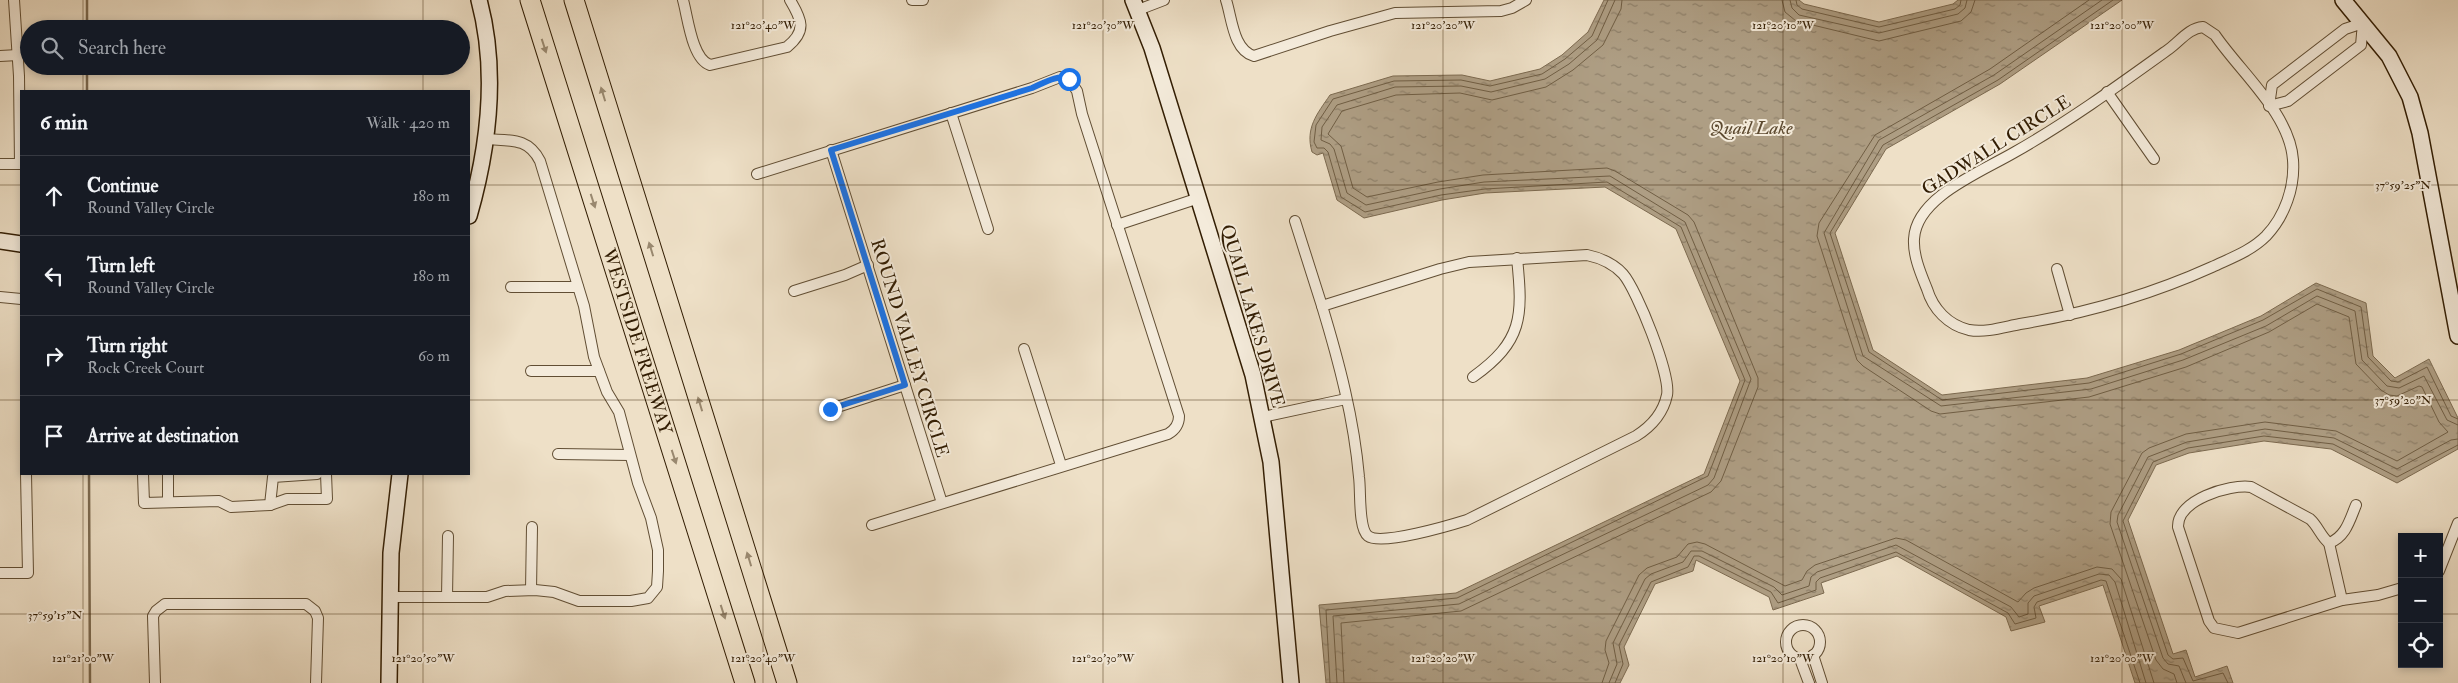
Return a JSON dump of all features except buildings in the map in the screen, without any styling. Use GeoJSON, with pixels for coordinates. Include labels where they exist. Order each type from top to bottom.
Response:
{"type":"FeatureCollection","features":[{"type":"Feature","properties":{"kind":"highway","name":"WESTSIDE FREEWAY"},"geometry":{"type":"LineString","coordinates":[[530,0],[744,682]]}},
{"type":"Feature","properties":{"kind":"highway"},"geometry":{"type":"LineString","coordinates":[[574,0],[787,683]]}},
{"type":"Feature","properties":{"kind":"highway"},"geometry":{"type":"LineString","coordinates":[[763,606],[798,683]]}},
{"type":"Feature","properties":{"kind":"street"},"geometry":{"type":"LineString","coordinates":[[0,164],[20,164],[18,55],[14,0]]}},
{"type":"Feature","properties":{"kind":"street"},"geometry":{"type":"LineString","coordinates":[[470,212],[486,139],[490,77],[479,0]]}},
{"type":"Feature","properties":{"kind":"street"},"geometry":{"type":"LineString","coordinates":[[683,0],[698,55],[704,63],[710,66],[787,47],[797,39],[801,29],[800,16],[790,0]]}},
{"type":"Feature","properties":{"kind":"street"},"geometry":{"type":"LineString","coordinates":[[912,0],[923,0]]}},
{"type":"Feature","properties":{"kind":"street"},"geometry":{"type":"LineString","coordinates":[[1136,5],[1164,0]]}},
{"type":"Feature","properties":{"kind":"street"},"geometry":{"type":"LineString","coordinates":[[1226,0],[1239,45],[1247,54],[1254,56],[1381,16],[1413,11],[1501,11],[1512,8],[1526,0]]}},
{"type":"Feature","properties":{"kind":"street"},"geometry":{"type":"LineString","coordinates":[[2343,0],[2393,63],[2410,97],[2416,114],[2458,336]]}},
{"type":"Feature","properties":{"kind":"street","name":"QUAIL LAKES DRIVE"},"geometry":{"type":"LineString","coordinates":[[1136,5],[1254,375],[1271,462],[1291,683]]}},
{"type":"Feature","properties":{"kind":"street"},"geometry":{"type":"LineString","coordinates":[[2363,24],[2361,45],[2288,101],[2269,106],[2272,85],[2345,29],[2363,24]]}},
{"type":"Feature","properties":{"kind":"street","name":"GADWALL CIRCLE"},"geometry":{"type":"LineString","coordinates":[[2203,28],[2215,35],[2278,116],[2285,128],[2291,148],[2293,170],[2285,206],[2266,235],[2243,252],[2175,284],[2132,299],[2070,314],[1978,331],[1949,322],[1937,310],[1928,293],[1915,254],[1915,231],[1920,216],[1932,202],[2036,140],[2107,92],[2192,30],[2203,28]]}},
{"type":"Feature","properties":{"kind":"street"},"geometry":{"type":"LineString","coordinates":[[0,56],[18,55]]}},
{"type":"Feature","properties":{"kind":"street"},"geometry":{"type":"LineString","coordinates":[[757,174],[1060,77],[1069,79],[1077,90],[1082,114],[1179,416],[1178,424],[1168,434],[1061,465],[872,525]]}},
{"type":"Feature","properties":{"kind":"street"},"geometry":{"type":"LineString","coordinates":[[2107,92],[2154,159]]}},
{"type":"Feature","properties":{"kind":"street"},"geometry":{"type":"LineString","coordinates":[[951,113],[988,229]]}},
{"type":"Feature","properties":{"kind":"street"},"geometry":{"type":"LineString","coordinates":[[389,597],[487,597],[505,591],[531,590],[554,592],[579,600],[631,601],[648,598],[657,587],[658,550],[651,518],[630,455],[619,412],[607,392],[599,371],[578,287],[542,169],[534,149],[524,143],[486,139]]}},
{"type":"Feature","properties":{"kind":"street","name":"ROUND VALLEY CIRCLE"},"geometry":{"type":"LineString","coordinates":[[831,150],[942,503]]}},
{"type":"Feature","properties":{"kind":"street"},"geometry":{"type":"LineString","coordinates":[[1117,225],[1199,198]]}},
{"type":"Feature","properties":{"kind":"street"},"geometry":{"type":"LineString","coordinates":[[1295,221],[1338,359],[1358,461],[1362,527],[1367,535],[1376,540],[1439,530],[1467,520],[1636,436],[1652,424],[1662,409],[1667,394],[1668,378],[1651,332],[1631,287],[1624,275],[1606,261],[1587,255],[1469,262],[1440,269],[1322,306]]}},
{"type":"Feature","properties":{"kind":"street"},"geometry":{"type":"LineString","coordinates":[[0,241],[20,244]]}},
{"type":"Feature","properties":{"kind":"street"},"geometry":{"type":"LineString","coordinates":[[1473,376],[1499,357],[1514,332],[1520,303],[1517,258]]}},
{"type":"Feature","properties":{"kind":"street"},"geometry":{"type":"LineString","coordinates":[[794,291],[845,275],[868,265]]}},
{"type":"Feature","properties":{"kind":"street"},"geometry":{"type":"LineString","coordinates":[[2057,269],[2070,314]]}},
{"type":"Feature","properties":{"kind":"street"},"geometry":{"type":"LineString","coordinates":[[511,286],[578,287]]}},
{"type":"Feature","properties":{"kind":"street"},"geometry":{"type":"LineString","coordinates":[[0,297],[20,299]]}},
{"type":"Feature","properties":{"kind":"street"},"geometry":{"type":"LineString","coordinates":[[1024,349],[1061,465]]}},
{"type":"Feature","properties":{"kind":"street"},"geometry":{"type":"LineString","coordinates":[[531,371],[599,371]]}},
{"type":"Feature","properties":{"kind":"street"},"geometry":{"type":"LineString","coordinates":[[830,409],[905,385]]}},
{"type":"Feature","properties":{"kind":"street"},"geometry":{"type":"LineString","coordinates":[[1263,417],[1346,399]]}},
{"type":"Feature","properties":{"kind":"street"},"geometry":{"type":"LineString","coordinates":[[558,454],[630,455]]}},
{"type":"Feature","properties":{"kind":"street"},"geometry":{"type":"LineString","coordinates":[[0,573],[28,573],[26,475]]}},
{"type":"Feature","properties":{"kind":"street"},"geometry":{"type":"LineString","coordinates":[[144,475],[144,503],[219,501],[231,507],[270,506],[287,499],[327,499],[326,475]]}},
{"type":"Feature","properties":{"kind":"street"},"geometry":{"type":"LineString","coordinates":[[168,475],[168,502]]}},
{"type":"Feature","properties":{"kind":"street"},"geometry":{"type":"LineString","coordinates":[[270,506],[273,477],[302,475]]}},
{"type":"Feature","properties":{"kind":"street"},"geometry":{"type":"LineString","coordinates":[[389,683],[391,553],[400,475]]}},
{"type":"Feature","properties":{"kind":"street"},"geometry":{"type":"LineString","coordinates":[[2342,600],[2329,543],[2324,540],[2318,527],[2310,519],[2251,487],[2240,486],[2220,491],[2187,506],[2178,522],[2194,579],[2209,621],[2214,628],[2238,633],[2342,600],[2378,595],[2398,589]]}},
{"type":"Feature","properties":{"kind":"street"},"geometry":{"type":"LineString","coordinates":[[2329,543],[2337,540],[2343,534],[2356,505]]}},
{"type":"Feature","properties":{"kind":"street"},"geometry":{"type":"LineString","coordinates":[[2443,561],[2458,523]]}},
{"type":"Feature","properties":{"kind":"street"},"geometry":{"type":"LineString","coordinates":[[531,590],[532,527]]}},
{"type":"Feature","properties":{"kind":"street"},"geometry":{"type":"LineString","coordinates":[[447,597],[448,536]]}},
{"type":"Feature","properties":{"kind":"street"},"geometry":{"type":"LineString","coordinates":[[155,683],[153,616],[160,606],[171,603],[203,605],[306,604],[310,606],[318,618],[316,683]]}},
{"type":"Feature","properties":{"kind":"street"},"geometry":{"type":"LineString","coordinates":[[1800,659],[1813,655],[1819,647],[1819,636],[1812,627],[1801,625],[1791,630],[1786,640],[1788,650],[1800,659],[1809,683]]}},
{"type":"Feature","properties":{"kind":"street"},"geometry":{"type":"LineString","coordinates":[[1813,655],[1822,683]]}},
{"type":"Feature","properties":{"kind":"water","name":"Quail Lake"},"geometry":{"type":"Polygon","coordinates":[[[1604,0],[1799,0],[1804,4],[1879,22],[1953,4],[1958,0],[2122,0],[2000,84],[1886,149],[1835,233],[1873,350],[1942,395],[2087,378],[2179,350],[2261,316],[2316,283],[2366,303],[2373,356],[2395,378],[2429,359],[2458,418],[2458,449],[2397,483],[2331,449],[2264,441],[2189,453],[2156,465],[2128,520],[2173,654],[2186,650],[2195,677],[2227,666],[2233,683],[2135,683],[2103,585],[2039,606],[2045,622],[2011,631],[2006,617],[1897,556],[1821,583],[1824,593],[1773,610],[1769,597],[1696,560],[1693,571],[1655,584],[1624,647],[1629,665],[1620,683],[1326,683],[1319,605],[1456,593],[1704,474],[1740,381],[1676,229],[1605,187],[1485,193],[1442,200],[1364,218],[1337,200],[1323,153],[1317,155],[1312,152],[1310,143],[1311,128],[1330,95],[1393,76],[1462,75],[1490,81],[1540,69],[1562,55],[1588,32],[1604,0]]]}},
{"type":"Feature","properties":{"kind":"waterway"},"geometry":{"type":"LineString","coordinates":[[87,0],[87,20]]}},
{"type":"Feature","properties":{"kind":"waterway"},"geometry":{"type":"LineString","coordinates":[[87,75],[87,90]]}},
{"type":"Feature","properties":{"kind":"waterway"},"geometry":{"type":"LineString","coordinates":[[89,475],[90,683]]}},
{"type":"Feature","properties":{"kind":"route"},"geometry":{"type":"LineString","coordinates":[[830,409],[905,385],[831,150],[1032,88],[1060,77],[1069,79]]}}]}
